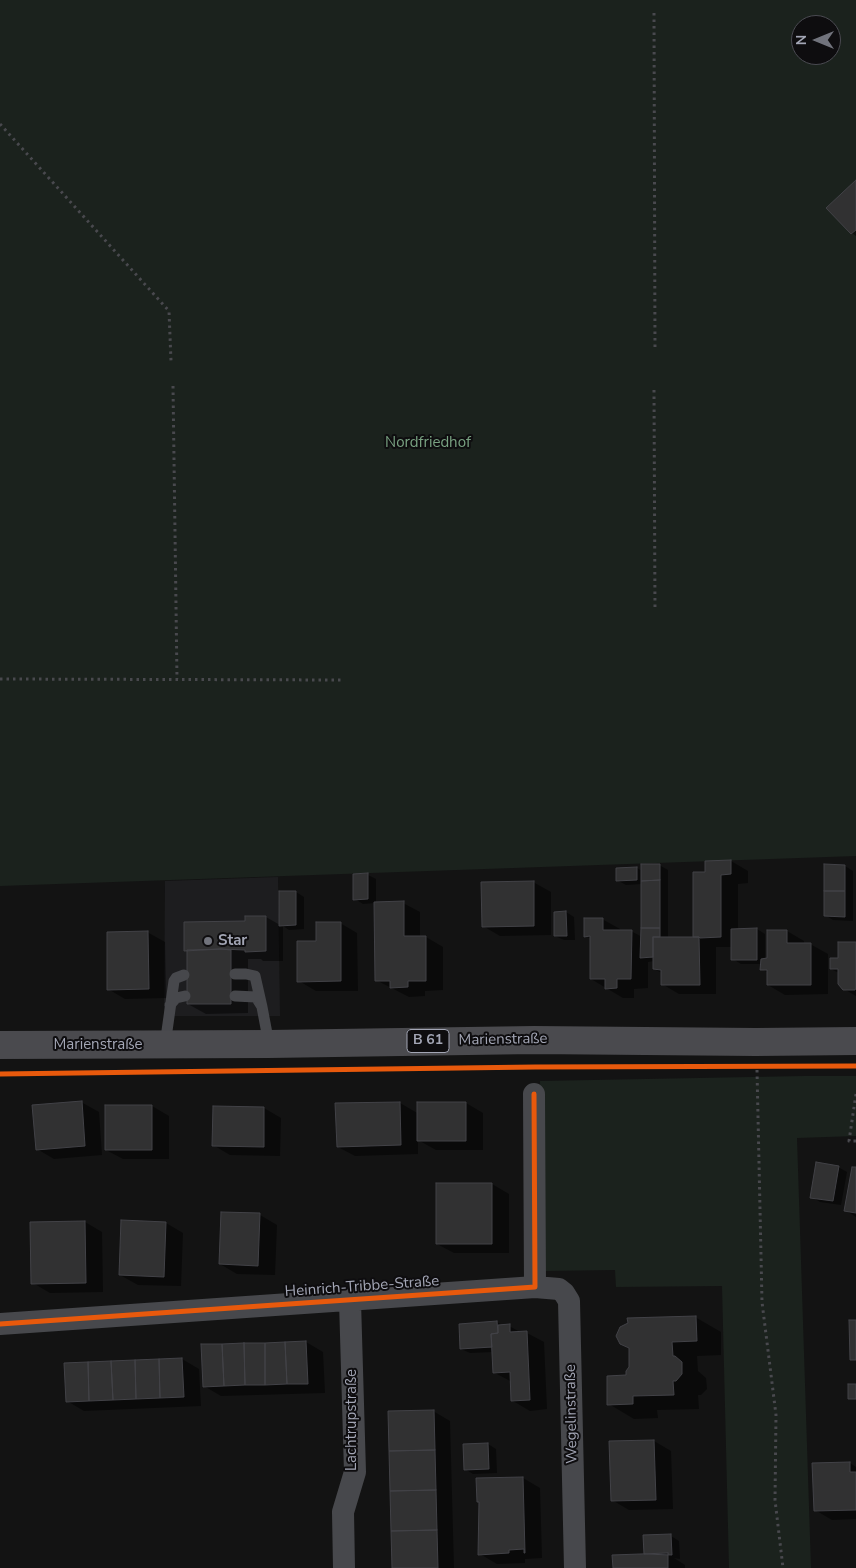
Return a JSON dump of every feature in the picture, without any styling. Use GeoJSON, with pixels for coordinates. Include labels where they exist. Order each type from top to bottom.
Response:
{"type":"FeatureCollection","features":[{"type":"Feature","properties":{"kind":"main road","name":"Marienstraße"},"geometry":{"type":"LineString","coordinates":[[0,1045],[165,1045],[534,1040],[856,1042]]}},
{"type":"Feature","properties":{"kind":"street"},"geometry":{"type":"LineString","coordinates":[[534,1094],[535,1287]]}},
{"type":"Feature","properties":{"kind":"street","name":"Heinrich-Tribbe-Straße"},"geometry":{"type":"LineString","coordinates":[[0,1324],[535,1287]]}},
{"type":"Feature","properties":{"kind":"street","name":"Wegelinstraße"},"geometry":{"type":"LineString","coordinates":[[535,1287],[559,1289],[569,1301],[575,1568]]}},
{"type":"Feature","properties":{"kind":"street","name":"Lachtrupstraße"},"geometry":{"type":"LineString","coordinates":[[344,1568],[343,1512],[355,1472],[350,1301]]}},
{"type":"Feature","properties":{"kind":"lane"},"geometry":{"type":"LineString","coordinates":[[235,974],[255,976],[269,1044]]}},
{"type":"Feature","properties":{"kind":"lane"},"geometry":{"type":"LineString","coordinates":[[165,1045],[174,980],[184,975]]}},
{"type":"Feature","properties":{"kind":"lane"},"geometry":{"type":"LineString","coordinates":[[170,1005],[176,998],[185,996]]}},
{"type":"Feature","properties":{"kind":"lane"},"geometry":{"type":"LineString","coordinates":[[235,996],[256,997],[262,1007]]}},
{"type":"Feature","properties":{"kind":"path"},"geometry":{"type":"LineString","coordinates":[[654,13],[655,351]]}},
{"type":"Feature","properties":{"kind":"path"},"geometry":{"type":"LineString","coordinates":[[0,124],[169,311],[172,361]]}},
{"type":"Feature","properties":{"kind":"path"},"geometry":{"type":"LineString","coordinates":[[173,386],[177,679]]}},
{"type":"Feature","properties":{"kind":"path"},"geometry":{"type":"LineString","coordinates":[[654,390],[655,610]]}},
{"type":"Feature","properties":{"kind":"path"},"geometry":{"type":"LineString","coordinates":[[0,679],[344,680]]}},
{"type":"Feature","properties":{"kind":"path"},"geometry":{"type":"LineString","coordinates":[[756,1042],[762,1302],[776,1415],[775,1500],[783,1568]]}},
{"type":"Feature","properties":{"kind":"path"},"geometry":{"type":"LineString","coordinates":[[856,1094],[849,1141],[856,1141]]}},
{"type":"Feature","properties":{"kind":"shaded area"},"geometry":{"type":"Polygon","coordinates":[[[278,877],[280,1016],[164,1016],[165,881],[278,877]]]}},
{"type":"Feature","properties":{"kind":"green space","name":"Nordfriedhof"},"geometry":{"type":"Polygon","coordinates":[[[0,0],[856,0],[856,856],[0,886],[0,0]]]}},
{"type":"Feature","properties":{"kind":"green space"},"geometry":{"type":"Polygon","coordinates":[[[856,1076],[856,1136],[797,1138],[811,1568],[729,1568],[722,1286],[616,1287],[615,1270],[542,1271],[540,1081],[856,1076]]]}},
{"type":"Feature","properties":{"kind":"building"},"geometry":{"type":"Polygon","coordinates":[[[856,180],[856,230],[851,234],[826,208],[856,180]]]}},
{"type":"Feature","properties":{"kind":"building"},"geometry":{"type":"Polygon","coordinates":[[[731,860],[731,874],[721,875],[721,937],[693,937],[693,872],[705,872],[705,861],[731,860]]]}},
{"type":"Feature","properties":{"kind":"building"},"geometry":{"type":"Polygon","coordinates":[[[641,864],[660,864],[660,880],[641,881],[641,864]]]}},
{"type":"Feature","properties":{"kind":"building"},"geometry":{"type":"Polygon","coordinates":[[[824,864],[845,865],[845,891],[824,891],[824,864]]]}},
{"type":"Feature","properties":{"kind":"building"},"geometry":{"type":"Polygon","coordinates":[[[637,867],[637,880],[616,881],[616,868],[637,867]]]}},
{"type":"Feature","properties":{"kind":"building"},"geometry":{"type":"Polygon","coordinates":[[[368,873],[368,899],[353,900],[353,874],[368,873]]]}},
{"type":"Feature","properties":{"kind":"building"},"geometry":{"type":"Polygon","coordinates":[[[660,880],[660,928],[641,928],[641,881],[660,880]]]}},
{"type":"Feature","properties":{"kind":"building"},"geometry":{"type":"Polygon","coordinates":[[[534,881],[534,926],[482,927],[481,882],[534,881]]]}},
{"type":"Feature","properties":{"kind":"building"},"geometry":{"type":"Polygon","coordinates":[[[279,891],[296,891],[296,925],[279,926],[279,891]]]}},
{"type":"Feature","properties":{"kind":"building"},"geometry":{"type":"Polygon","coordinates":[[[824,891],[845,891],[845,917],[824,916],[824,891]]]}},
{"type":"Feature","properties":{"kind":"building"},"geometry":{"type":"Polygon","coordinates":[[[404,901],[404,936],[426,936],[426,981],[408,981],[408,987],[390,988],[390,981],[375,981],[374,902],[404,901]]]}},
{"type":"Feature","properties":{"kind":"building"},"geometry":{"type":"Polygon","coordinates":[[[566,911],[567,936],[554,936],[554,912],[566,911]]]}},
{"type":"Feature","properties":{"kind":"building"},"geometry":{"type":"Polygon","coordinates":[[[245,916],[266,916],[266,951],[245,952],[245,950],[221,949],[184,951],[184,922],[245,921],[245,916]]]}},
{"type":"Feature","properties":{"kind":"building"},"geometry":{"type":"Polygon","coordinates":[[[584,918],[603,918],[603,930],[632,930],[631,979],[617,979],[617,988],[605,989],[605,979],[590,979],[590,936],[584,937],[584,918]]]}},
{"type":"Feature","properties":{"kind":"building"},"geometry":{"type":"Polygon","coordinates":[[[316,922],[341,922],[341,981],[297,982],[297,941],[316,941],[316,922]]]}},
{"type":"Feature","properties":{"kind":"building"},"geometry":{"type":"Polygon","coordinates":[[[641,928],[660,928],[660,937],[653,937],[653,957],[640,958],[641,928]]]}},
{"type":"Feature","properties":{"kind":"building"},"geometry":{"type":"Polygon","coordinates":[[[757,928],[757,960],[731,960],[731,929],[757,928]]]}},
{"type":"Feature","properties":{"kind":"building"},"geometry":{"type":"Polygon","coordinates":[[[767,930],[787,930],[787,943],[811,943],[811,985],[767,985],[767,970],[760,970],[761,959],[767,958],[767,930]]]}},
{"type":"Feature","properties":{"kind":"building"},"geometry":{"type":"Polygon","coordinates":[[[148,931],[149,989],[107,990],[107,932],[148,931]]]}},
{"type":"Feature","properties":{"kind":"building"},"geometry":{"type":"Polygon","coordinates":[[[653,937],[699,937],[700,985],[661,985],[661,970],[653,969],[653,937]]]}},
{"type":"Feature","properties":{"kind":"building"},"geometry":{"type":"Polygon","coordinates":[[[838,942],[856,942],[855,990],[843,990],[838,984],[838,969],[830,969],[830,958],[838,958],[838,942]]]}},
{"type":"Feature","properties":{"kind":"building"},"geometry":{"type":"Polygon","coordinates":[[[187,950],[231,950],[231,1004],[187,1004],[187,950]]]}},
{"type":"Feature","properties":{"kind":"building"},"geometry":{"type":"Polygon","coordinates":[[[82,1101],[85,1146],[36,1150],[32,1105],[82,1101]]]}},
{"type":"Feature","properties":{"kind":"building"},"geometry":{"type":"Polygon","coordinates":[[[400,1102],[401,1145],[337,1147],[335,1103],[400,1102]]]}},
{"type":"Feature","properties":{"kind":"building"},"geometry":{"type":"Polygon","coordinates":[[[417,1102],[466,1102],[466,1141],[417,1141],[417,1102]]]}},
{"type":"Feature","properties":{"kind":"building"},"geometry":{"type":"Polygon","coordinates":[[[105,1105],[152,1105],[152,1150],[105,1150],[105,1105]]]}},
{"type":"Feature","properties":{"kind":"building"},"geometry":{"type":"Polygon","coordinates":[[[213,1106],[264,1107],[264,1147],[212,1146],[213,1106]]]}},
{"type":"Feature","properties":{"kind":"building"},"geometry":{"type":"Polygon","coordinates":[[[816,1162],[839,1166],[833,1201],[810,1198],[816,1162]]]}},
{"type":"Feature","properties":{"kind":"building"},"geometry":{"type":"Polygon","coordinates":[[[852,1167],[856,1167],[856,1213],[844,1211],[852,1167]]]}},
{"type":"Feature","properties":{"kind":"building"},"geometry":{"type":"Polygon","coordinates":[[[436,1183],[492,1183],[492,1244],[436,1244],[436,1183]]]}},
{"type":"Feature","properties":{"kind":"building"},"geometry":{"type":"Polygon","coordinates":[[[221,1212],[260,1213],[258,1266],[219,1264],[221,1212]]]}},
{"type":"Feature","properties":{"kind":"building"},"geometry":{"type":"Polygon","coordinates":[[[121,1220],[166,1222],[164,1277],[119,1275],[121,1220]]]}},
{"type":"Feature","properties":{"kind":"building"},"geometry":{"type":"Polygon","coordinates":[[[85,1221],[86,1283],[31,1284],[30,1222],[85,1221]]]}},
{"type":"Feature","properties":{"kind":"building"},"geometry":{"type":"Polygon","coordinates":[[[696,1316],[697,1341],[672,1342],[673,1356],[682,1362],[682,1374],[676,1381],[673,1381],[674,1395],[633,1396],[633,1404],[607,1405],[607,1376],[626,1375],[629,1367],[629,1348],[620,1344],[616,1336],[620,1327],[628,1323],[627,1318],[696,1316]]]}},
{"type":"Feature","properties":{"kind":"building"},"geometry":{"type":"Polygon","coordinates":[[[849,1320],[856,1320],[856,1360],[850,1360],[849,1320]]]}},
{"type":"Feature","properties":{"kind":"building"},"geometry":{"type":"Polygon","coordinates":[[[497,1321],[498,1333],[491,1334],[492,1347],[460,1349],[459,1324],[497,1321]]]}},
{"type":"Feature","properties":{"kind":"building"},"geometry":{"type":"Polygon","coordinates":[[[510,1324],[510,1332],[527,1331],[530,1400],[511,1401],[510,1372],[493,1373],[491,1334],[498,1333],[498,1325],[510,1324]]]}},
{"type":"Feature","properties":{"kind":"building"},"geometry":{"type":"Polygon","coordinates":[[[306,1341],[308,1384],[287,1384],[285,1342],[306,1341]]]}},
{"type":"Feature","properties":{"kind":"building"},"geometry":{"type":"Polygon","coordinates":[[[285,1342],[287,1384],[265,1385],[265,1343],[285,1342]]]}},
{"type":"Feature","properties":{"kind":"building"},"geometry":{"type":"Polygon","coordinates":[[[244,1343],[265,1343],[265,1385],[245,1385],[244,1343]]]}},
{"type":"Feature","properties":{"kind":"building"},"geometry":{"type":"Polygon","coordinates":[[[244,1343],[245,1385],[224,1386],[222,1344],[244,1343]]]}},
{"type":"Feature","properties":{"kind":"building"},"geometry":{"type":"Polygon","coordinates":[[[201,1344],[222,1344],[224,1386],[203,1387],[201,1344]]]}},
{"type":"Feature","properties":{"kind":"building"},"geometry":{"type":"Polygon","coordinates":[[[182,1358],[184,1397],[160,1398],[159,1359],[182,1358]]]}},
{"type":"Feature","properties":{"kind":"building"},"geometry":{"type":"Polygon","coordinates":[[[159,1359],[160,1398],[136,1399],[135,1360],[159,1359]]]}},
{"type":"Feature","properties":{"kind":"building"},"geometry":{"type":"Polygon","coordinates":[[[135,1360],[136,1399],[113,1400],[111,1361],[135,1360]]]}},
{"type":"Feature","properties":{"kind":"building"},"geometry":{"type":"Polygon","coordinates":[[[111,1361],[113,1400],[89,1401],[88,1362],[111,1361]]]}},
{"type":"Feature","properties":{"kind":"building"},"geometry":{"type":"Polygon","coordinates":[[[88,1362],[89,1401],[66,1402],[64,1363],[88,1362]]]}},
{"type":"Feature","properties":{"kind":"building"},"geometry":{"type":"Polygon","coordinates":[[[848,1384],[856,1384],[856,1399],[848,1399],[848,1384]]]}},
{"type":"Feature","properties":{"kind":"building"},"geometry":{"type":"Polygon","coordinates":[[[434,1410],[435,1450],[389,1451],[388,1411],[434,1410]]]}},
{"type":"Feature","properties":{"kind":"building"},"geometry":{"type":"Polygon","coordinates":[[[654,1440],[656,1500],[611,1501],[609,1441],[654,1440]]]}},
{"type":"Feature","properties":{"kind":"building"},"geometry":{"type":"Polygon","coordinates":[[[488,1443],[489,1469],[464,1470],[463,1444],[488,1443]]]}},
{"type":"Feature","properties":{"kind":"building"},"geometry":{"type":"Polygon","coordinates":[[[435,1450],[436,1490],[390,1491],[389,1451],[435,1450]]]}},
{"type":"Feature","properties":{"kind":"building"},"geometry":{"type":"Polygon","coordinates":[[[850,1462],[850,1472],[856,1472],[856,1510],[814,1511],[812,1463],[850,1462]]]}},
{"type":"Feature","properties":{"kind":"building"},"geometry":{"type":"Polygon","coordinates":[[[523,1477],[525,1553],[524,1549],[509,1550],[509,1553],[478,1555],[479,1502],[477,1502],[476,1478],[523,1477]]]}},
{"type":"Feature","properties":{"kind":"building"},"geometry":{"type":"Polygon","coordinates":[[[436,1490],[437,1530],[391,1531],[390,1491],[436,1490]]]}},
{"type":"Feature","properties":{"kind":"building"},"geometry":{"type":"Polygon","coordinates":[[[437,1530],[438,1568],[392,1568],[391,1531],[437,1530]]]}},
{"type":"Feature","properties":{"kind":"building"},"geometry":{"type":"Polygon","coordinates":[[[671,1534],[672,1555],[644,1554],[643,1535],[671,1534]]]}},
{"type":"Feature","properties":{"kind":"building"},"geometry":{"type":"Polygon","coordinates":[[[668,1553],[668,1568],[613,1568],[612,1555],[668,1553]]]}},
{"type":"Feature","properties":{"kind":"cycle path"},"geometry":{"type":"LineString","coordinates":[[0,1074],[535,1067],[856,1066]]}},
{"type":"Feature","properties":{"kind":"cycle path"},"geometry":{"type":"LineString","coordinates":[[0,1324],[535,1287],[534,1094]]}},
{"type":"Feature","properties":{"kind":"place","name":"Star"},"geometry":{"type":"Point","coordinates":[208,941]}}]}
